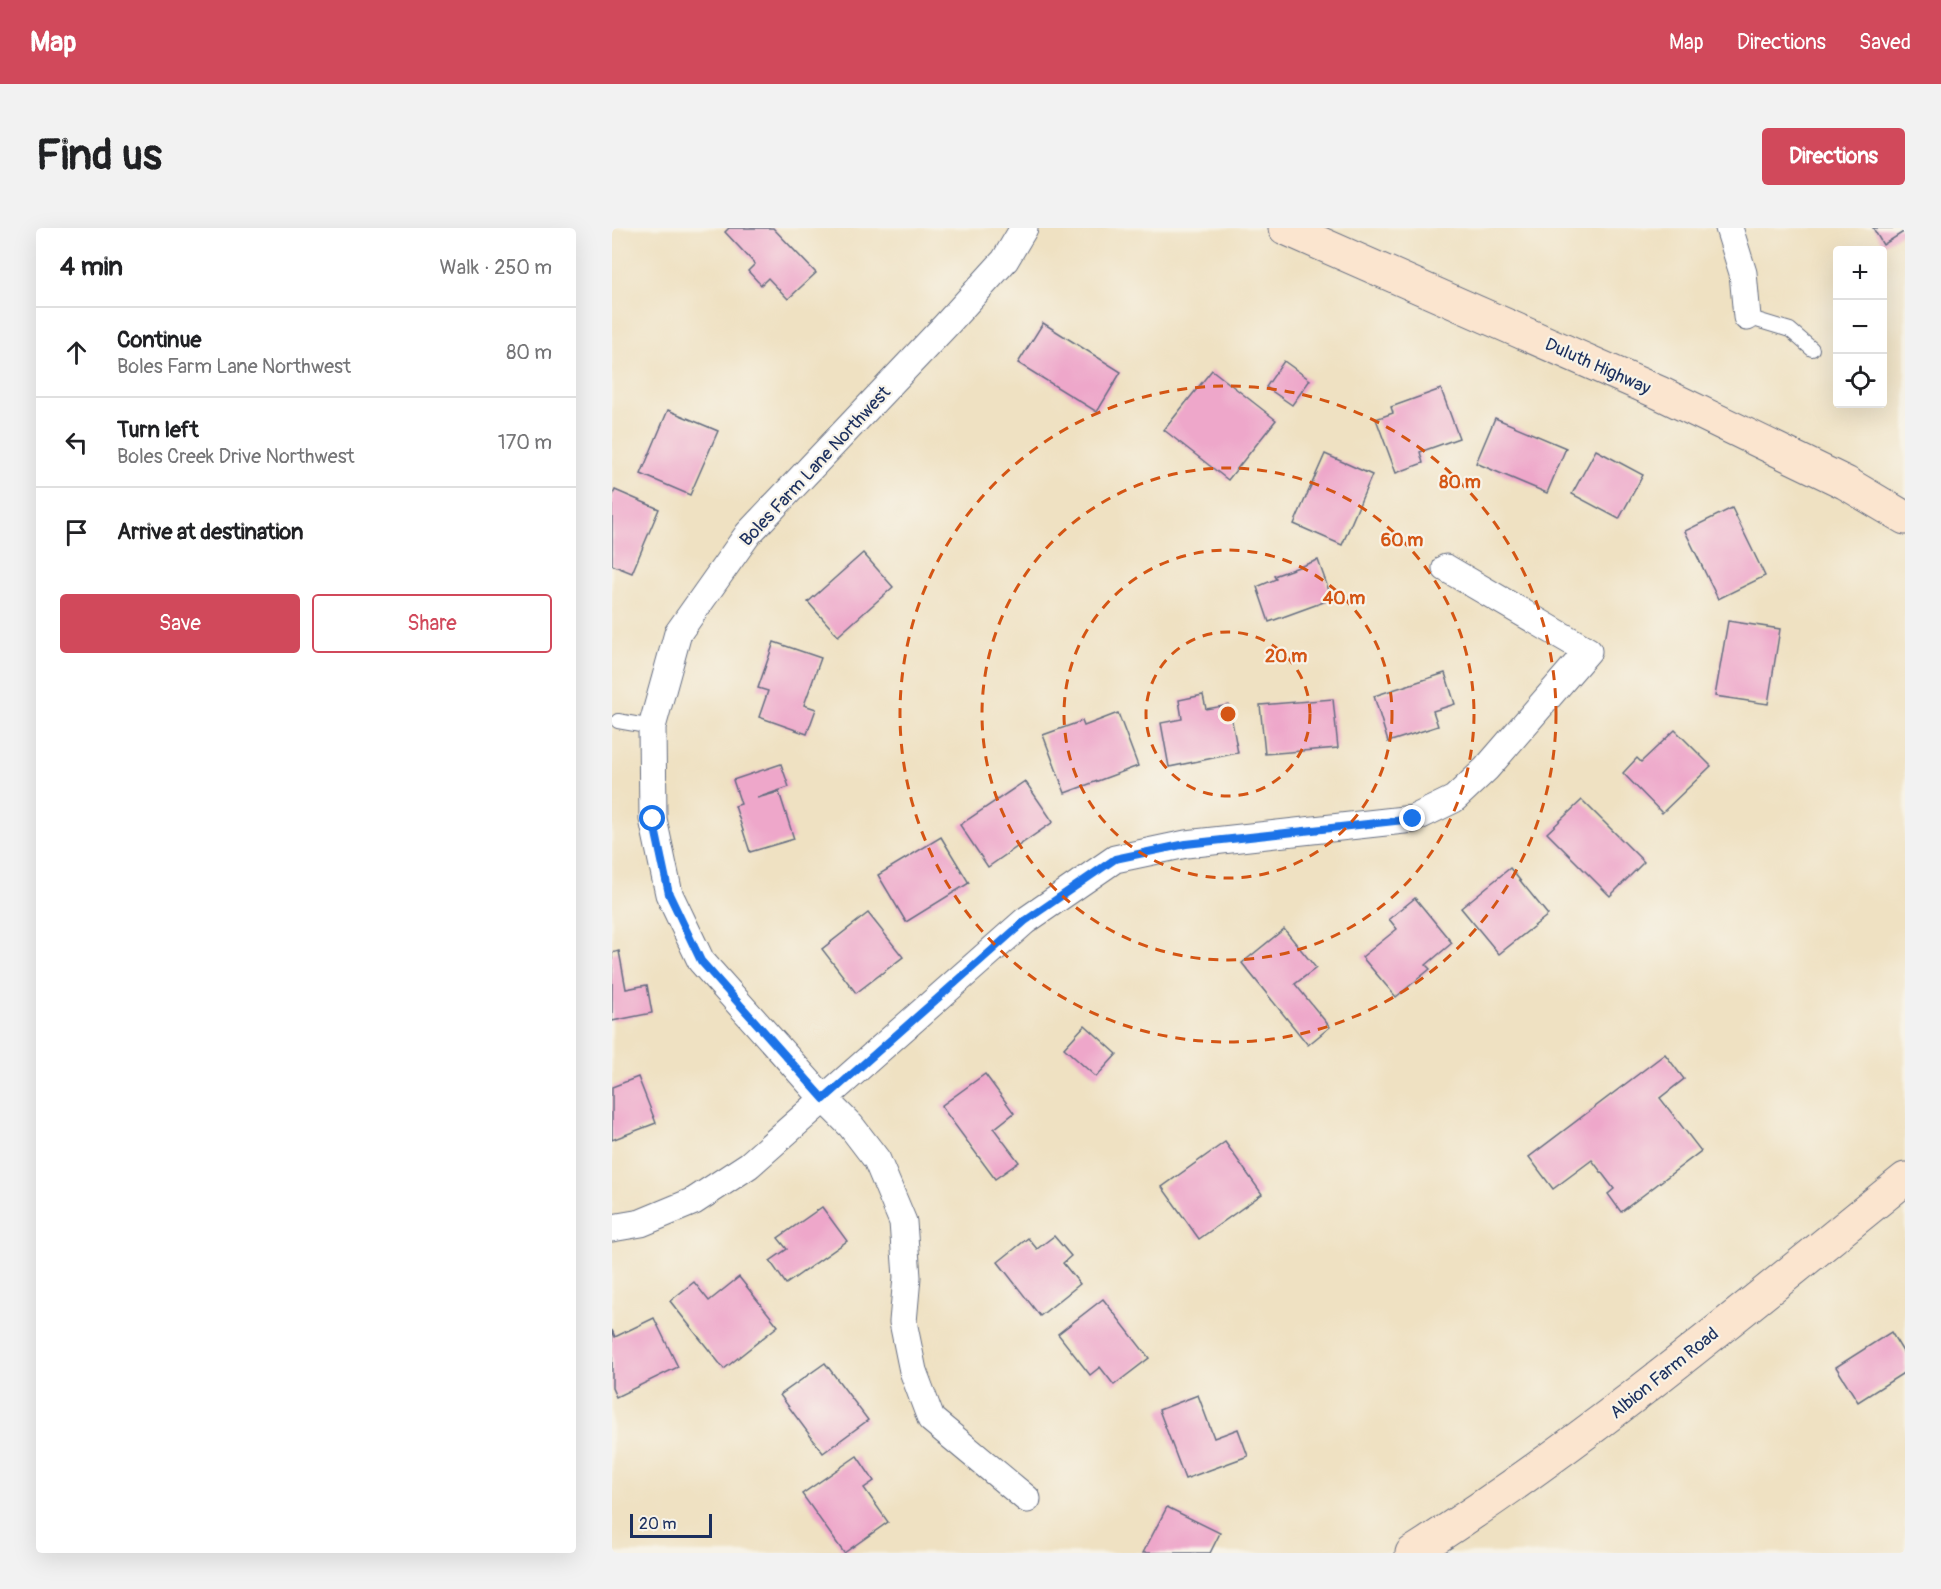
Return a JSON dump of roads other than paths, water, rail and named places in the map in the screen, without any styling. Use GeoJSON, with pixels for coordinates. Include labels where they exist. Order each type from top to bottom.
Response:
{"type":"FeatureCollection","features":[{"type":"Feature","properties":{"kind":"main road","name":"Duluth Highway"},"geometry":{"type":"LineString","coordinates":[[1285,228],[1660,393],[1846,483],[1905,518]]}},
{"type":"Feature","properties":{"kind":"main road","name":"Albion Farm Road"},"geometry":{"type":"LineString","coordinates":[[1412,1553],[1478,1512],[1609,1417],[1905,1179]]}},
{"type":"Feature","properties":{"kind":"street","name":"Boles Farm Lane Northwest"},"geometry":{"type":"LineString","coordinates":[[1024,228],[1005,260],[748,534],[678,633],[652,728],[653,819],[669,894],[701,961],[824,1099],[851,1126],[877,1160],[903,1222],[907,1277],[903,1322],[913,1371],[931,1419],[1027,1499]]}},
{"type":"Feature","properties":{"kind":"street"},"geometry":{"type":"LineString","coordinates":[[1729,228],[1743,273],[1747,317]]}},
{"type":"Feature","properties":{"kind":"street"},"geometry":{"type":"LineString","coordinates":[[612,1228],[641,1223],[694,1201],[749,1165],[1025,921],[1115,859],[1186,844],[1413,819],[1454,799],[1486,769],[1588,651],[1446,568]]}},
{"type":"Feature","properties":{"kind":"lane"},"geometry":{"type":"LineString","coordinates":[[1747,317],[1790,330],[1812,349]]}},
{"type":"Feature","properties":{"kind":"lane"},"geometry":{"type":"LineString","coordinates":[[618,722],[652,728]]}}]}
